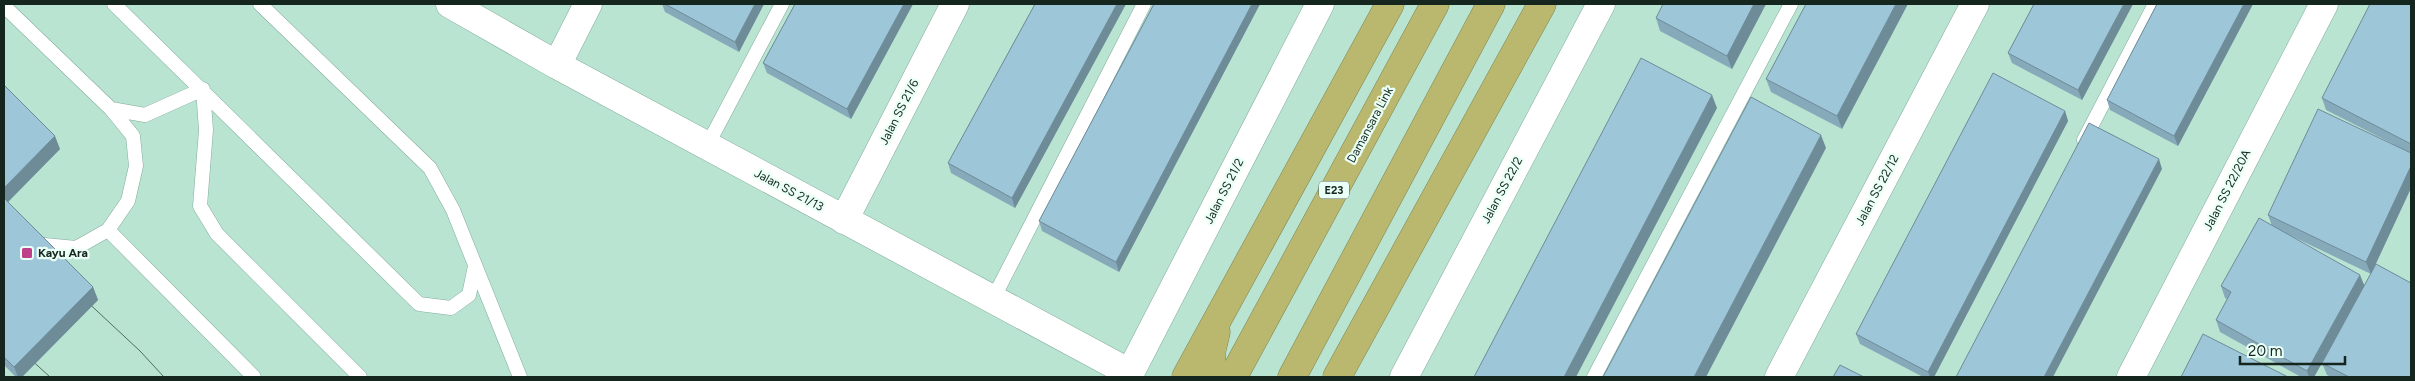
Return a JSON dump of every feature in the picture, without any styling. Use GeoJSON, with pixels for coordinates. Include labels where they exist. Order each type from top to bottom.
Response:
{"type":"FeatureCollection","features":[{"type":"Feature","properties":{"kind":"highway"},"geometry":{"type":"LineString","coordinates":[[1186,377],[1390,4]]}},
{"type":"Feature","properties":{"kind":"highway","name":"Damansara Link"},"geometry":{"type":"LineString","coordinates":[[1233,377],[1435,4]]}},
{"type":"Feature","properties":{"kind":"highway"},"geometry":{"type":"LineString","coordinates":[[1292,377],[1491,4]]}},
{"type":"Feature","properties":{"kind":"highway"},"geometry":{"type":"LineString","coordinates":[[1336,376],[1542,4]]}},
{"type":"Feature","properties":{"kind":"highway"},"geometry":{"type":"LineString","coordinates":[[1213,377],[1212,353],[1221,311]]}},
{"type":"Feature","properties":{"kind":"street","name":"Jalan SS 21/13"},"geometry":{"type":"LineString","coordinates":[[450,4],[1129,375]]}},
{"type":"Feature","properties":{"kind":"street"},"geometry":{"type":"LineString","coordinates":[[557,64],[588,4]]}},
{"type":"Feature","properties":{"kind":"street","name":"Jalan SS 21/6"},"geometry":{"type":"LineString","coordinates":[[844,220],[955,4]]}},
{"type":"Feature","properties":{"kind":"street","name":"Jalan SS 21/2"},"geometry":{"type":"LineString","coordinates":[[1129,375],[1320,4]]}},
{"type":"Feature","properties":{"kind":"street","name":"Jalan SS 22/2"},"geometry":{"type":"LineString","coordinates":[[1404,377],[1601,4]]}},
{"type":"Feature","properties":{"kind":"street","name":"Jalan SS 22/12"},"geometry":{"type":"LineString","coordinates":[[1779,377],[1975,4]]}},
{"type":"Feature","properties":{"kind":"street","name":"Jalan SS 22/20A"},"geometry":{"type":"LineString","coordinates":[[2131,377],[2324,4]]}},
{"type":"Feature","properties":{"kind":"lane"},"geometry":{"type":"LineString","coordinates":[[114,4],[203,89],[419,304],[451,308],[469,295],[475,266]]}},
{"type":"Feature","properties":{"kind":"lane"},"geometry":{"type":"LineString","coordinates":[[260,4],[430,168],[453,210],[520,377]]}},
{"type":"Feature","properties":{"kind":"lane"},"geometry":{"type":"LineString","coordinates":[[707,146],[782,4]]}},
{"type":"Feature","properties":{"kind":"lane"},"geometry":{"type":"LineString","coordinates":[[993,299],[1144,4]]}},
{"type":"Feature","properties":{"kind":"lane"},"geometry":{"type":"LineString","coordinates":[[1594,377],[1791,4]]}},
{"type":"Feature","properties":{"kind":"lane"},"geometry":{"type":"LineString","coordinates":[[2078,151],[2155,4]]}},
{"type":"Feature","properties":{"kind":"lane"},"geometry":{"type":"LineString","coordinates":[[4,6],[111,109],[133,136],[136,166],[128,201],[108,230],[76,248],[34,244],[22,233]]}},
{"type":"Feature","properties":{"kind":"lane"},"geometry":{"type":"LineString","coordinates":[[111,109],[145,115],[203,89]]}},
{"type":"Feature","properties":{"kind":"lane"},"geometry":{"type":"LineString","coordinates":[[203,89],[206,130],[200,206],[216,234],[360,377]]}},
{"type":"Feature","properties":{"kind":"lane"},"geometry":{"type":"LineString","coordinates":[[108,230],[254,377]]}},
{"type":"Feature","properties":{"kind":"building"},"geometry":{"type":"Polygon","coordinates":[[[665,4],[755,4],[735,42],[665,4]]]}},
{"type":"Feature","properties":{"kind":"building"},"geometry":{"type":"Polygon","coordinates":[[[795,4],[904,4],[847,109],[763,63],[795,4]]]}},
{"type":"Feature","properties":{"kind":"building"},"geometry":{"type":"Polygon","coordinates":[[[1035,4],[1117,4],[1012,198],[948,163],[1035,4]]]}},
{"type":"Feature","properties":{"kind":"building"},"geometry":{"type":"Polygon","coordinates":[[[1154,4],[1252,4],[1116,262],[1039,221],[1154,4]]]}},
{"type":"Feature","properties":{"kind":"building"},"geometry":{"type":"Polygon","coordinates":[[[1663,4],[1754,4],[1727,56],[1656,18],[1663,4]]]}},
{"type":"Feature","properties":{"kind":"building"},"geometry":{"type":"Polygon","coordinates":[[[1806,4],[1896,4],[1837,116],[1766,79],[1806,4]]]}},
{"type":"Feature","properties":{"kind":"building"},"geometry":{"type":"Polygon","coordinates":[[[2034,4],[2124,4],[2078,90],[2008,53],[2034,4]]]}},
{"type":"Feature","properties":{"kind":"building"},"geometry":{"type":"Polygon","coordinates":[[[2157,4],[2244,4],[2174,136],[2107,100],[2157,4]]]}},
{"type":"Feature","properties":{"kind":"building"},"geometry":{"type":"Polygon","coordinates":[[[2370,4],[2411,4],[2411,144],[2322,98],[2370,4]]]}},
{"type":"Feature","properties":{"kind":"building"},"geometry":{"type":"Polygon","coordinates":[[[1641,58],[1712,95],[1564,377],[1474,377],[1641,58]]]}},
{"type":"Feature","properties":{"kind":"building"},"geometry":{"type":"Polygon","coordinates":[[[1993,73],[2065,111],[1928,372],[1856,334],[1993,73]]]}},
{"type":"Feature","properties":{"kind":"building"},"geometry":{"type":"Polygon","coordinates":[[[4,85],[55,136],[4,188],[4,85]]]}},
{"type":"Feature","properties":{"kind":"building"},"geometry":{"type":"Polygon","coordinates":[[[1751,97],[1821,135],[1694,377],[1603,377],[1751,97]]]}},
{"type":"Feature","properties":{"kind":"building"},"geometry":{"type":"Polygon","coordinates":[[[2318,109],[2411,153],[2411,166],[2366,262],[2268,215],[2318,109]]]}},
{"type":"Feature","properties":{"kind":"building"},"geometry":{"type":"Polygon","coordinates":[[[2089,123],[2159,159],[2044,377],[1956,377],[2089,123]]]}},
{"type":"Feature","properties":{"kind":"building","name":"Kayu Ara"},"geometry":{"type":"Polygon","coordinates":[[[4,198],[93,287],[14,367],[4,357],[4,198]]]}},
{"type":"Feature","properties":{"kind":"building"},"geometry":{"type":"Polygon","coordinates":[[[2259,218],[2360,275],[2307,371],[2216,320],[2231,292],[2221,286],[2259,218]]]}},
{"type":"Feature","properties":{"kind":"building"},"geometry":{"type":"Polygon","coordinates":[[[2376,264],[2411,283],[2411,377],[2349,377],[2322,363],[2376,264]]]}},
{"type":"Feature","properties":{"kind":"building"},"geometry":{"type":"Polygon","coordinates":[[[2203,334],[2288,377],[2181,377],[2203,334]]]}},
{"type":"Feature","properties":{"kind":"building"},"geometry":{"type":"Polygon","coordinates":[[[1840,365],[1864,377],[1833,377],[1840,365]]]}},
{"type":"Feature","properties":{"kind":"tram line"},"geometry":{"type":"LineString","coordinates":[[82,297],[140,351],[164,377]]}},
{"type":"Feature","properties":{"kind":"tram line"},"geometry":{"type":"LineString","coordinates":[[26,355],[50,377]]}},
{"type":"Feature","properties":{"kind":"place","name":"Kayu Ara"},"geometry":{"type":"Point","coordinates":[27,253]}}]}
